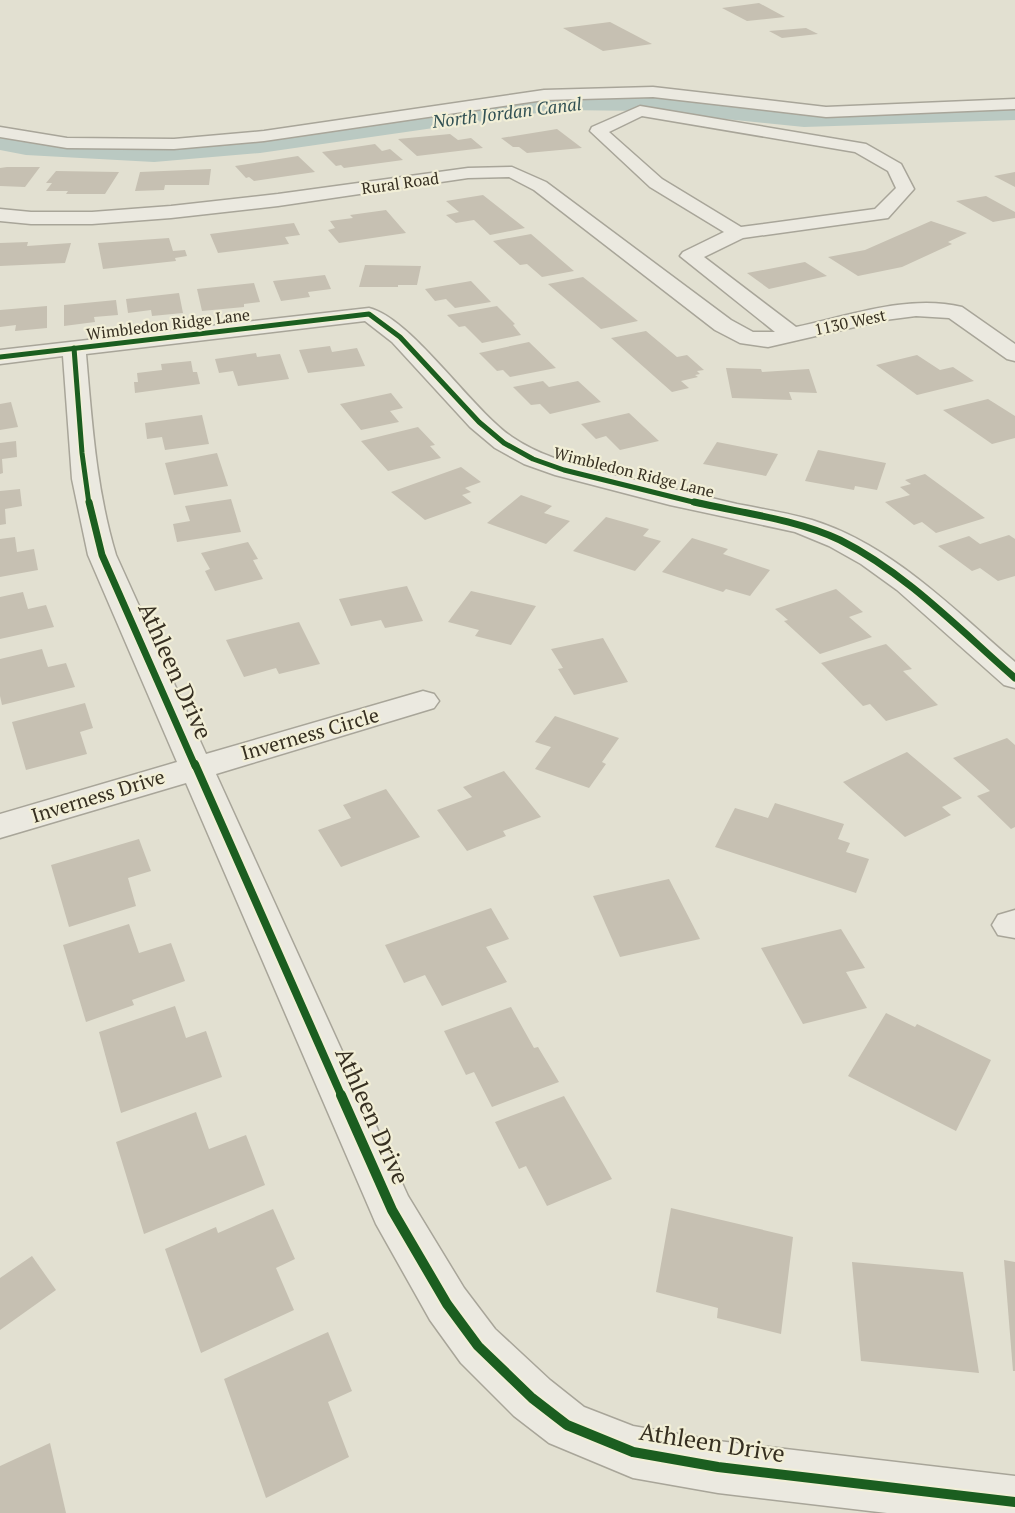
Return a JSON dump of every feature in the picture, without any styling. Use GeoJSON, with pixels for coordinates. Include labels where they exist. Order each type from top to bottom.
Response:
{"type":"FeatureCollection","features":[{"type":"Feature","properties":{"kind":"street"},"geometry":{"type":"LineString","coordinates":[[0,132],[68,143],[174,144],[264,136],[544,95],[653,92],[826,112],[1015,104]]}},
{"type":"Feature","properties":{"kind":"street"},"geometry":{"type":"LineString","coordinates":[[738,233],[656,183],[598,131],[640,111],[860,148],[895,168],[905,189],[881,214],[738,233],[690,256],[793,335]]}},
{"type":"Feature","properties":{"kind":"street","name":"Rural Road"},"geometry":{"type":"LineString","coordinates":[[0,215],[31,218],[92,218],[160,213],[278,200],[468,173],[512,172],[540,186],[723,325],[748,338]]}},
{"type":"Feature","properties":{"kind":"street","name":"1130 West"},"geometry":{"type":"LineString","coordinates":[[748,338],[768,340],[885,314],[916,310],[954,312],[1015,354]]}},
{"type":"Feature","properties":{"kind":"street","name":"Wimbledon Ridge Lane"},"geometry":{"type":"LineString","coordinates":[[0,357],[369,314],[400,337],[479,422],[504,443],[533,459],[564,470],[670,497],[803,526],[839,540],[871,558],[907,584],[1015,678]]}},
{"type":"Feature","properties":{"kind":"street","name":"Athleen Drive"},"geometry":{"type":"LineString","coordinates":[[74,348],[86,494],[92,524],[102,555],[392,1210],[447,1304],[472,1338],[532,1398],[567,1425],[633,1452],[718,1467],[1015,1503]]}},
{"type":"Feature","properties":{"kind":"street","name":"Inverness Circle"},"geometry":{"type":"LineString","coordinates":[[197,766],[423,701]]}},
{"type":"Feature","properties":{"kind":"street","name":"Inverness Drive"},"geometry":{"type":"LineString","coordinates":[[0,826],[197,766]]}},
{"type":"Feature","properties":{"kind":"building"},"geometry":{"type":"Polygon","coordinates":[[[759,3],[785,17],[747,21],[722,8],[759,3]]]}},
{"type":"Feature","properties":{"kind":"building"},"geometry":{"type":"Polygon","coordinates":[[[610,22],[652,44],[603,51],[563,28],[610,22]]]}},
{"type":"Feature","properties":{"kind":"building"},"geometry":{"type":"Polygon","coordinates":[[[806,28],[818,34],[782,38],[769,31],[806,28]]]}},
{"type":"Feature","properties":{"kind":"building"},"geometry":{"type":"Polygon","coordinates":[[[557,129],[582,148],[527,153],[501,138],[557,129]]]}},
{"type":"Feature","properties":{"kind":"building"},"geometry":{"type":"Polygon","coordinates":[[[450,134],[458,140],[471,138],[483,148],[417,156],[398,139],[450,134]]]}},
{"type":"Feature","properties":{"kind":"building"},"geometry":{"type":"Polygon","coordinates":[[[375,144],[382,151],[390,149],[403,160],[344,168],[341,165],[336,166],[322,152],[375,144]]]}},
{"type":"Feature","properties":{"kind":"building"},"geometry":{"type":"Polygon","coordinates":[[[298,156],[315,172],[254,181],[249,177],[246,178],[235,166],[298,156]]]}},
{"type":"Feature","properties":{"kind":"building"},"geometry":{"type":"Polygon","coordinates":[[[40,167],[25,187],[0,186],[0,168],[40,167]]]}},
{"type":"Feature","properties":{"kind":"building"},"geometry":{"type":"Polygon","coordinates":[[[211,169],[209,185],[165,185],[164,190],[135,191],[140,172],[211,169]]]}},
{"type":"Feature","properties":{"kind":"building"},"geometry":{"type":"Polygon","coordinates":[[[56,171],[119,172],[105,194],[66,194],[68,191],[46,191],[52,183],[46,183],[56,171]]]}},
{"type":"Feature","properties":{"kind":"building"},"geometry":{"type":"Polygon","coordinates":[[[1015,172],[1015,187],[994,176],[1015,172]]]}},
{"type":"Feature","properties":{"kind":"building"},"geometry":{"type":"Polygon","coordinates":[[[483,195],[525,228],[490,235],[474,220],[456,223],[446,215],[459,212],[446,201],[483,195]]]}},
{"type":"Feature","properties":{"kind":"building"},"geometry":{"type":"Polygon","coordinates":[[[986,196],[1015,212],[1015,218],[993,222],[956,201],[986,196]]]}},
{"type":"Feature","properties":{"kind":"building"},"geometry":{"type":"Polygon","coordinates":[[[386,210],[406,233],[339,243],[328,230],[335,228],[330,221],[353,218],[350,215],[386,210]]]}},
{"type":"Feature","properties":{"kind":"building"},"geometry":{"type":"Polygon","coordinates":[[[931,221],[967,233],[948,242],[952,244],[902,267],[858,276],[828,257],[865,250],[931,221]]]}},
{"type":"Feature","properties":{"kind":"building"},"geometry":{"type":"Polygon","coordinates":[[[294,223],[300,235],[285,237],[289,244],[218,253],[210,234],[294,223]]]}},
{"type":"Feature","properties":{"kind":"building"},"geometry":{"type":"Polygon","coordinates":[[[531,234],[574,271],[542,277],[527,264],[520,265],[493,241],[531,234]]]}},
{"type":"Feature","properties":{"kind":"building"},"geometry":{"type":"Polygon","coordinates":[[[169,238],[173,251],[185,250],[187,256],[175,258],[176,261],[103,269],[98,243],[169,238]]]}},
{"type":"Feature","properties":{"kind":"building"},"geometry":{"type":"Polygon","coordinates":[[[28,242],[27,246],[71,243],[65,263],[0,266],[0,243],[28,242]]]}},
{"type":"Feature","properties":{"kind":"building"},"geometry":{"type":"Polygon","coordinates":[[[805,262],[827,276],[769,289],[747,273],[805,262]]]}},
{"type":"Feature","properties":{"kind":"building"},"geometry":{"type":"Polygon","coordinates":[[[365,265],[421,266],[417,285],[359,287],[365,265]]]}},
{"type":"Feature","properties":{"kind":"building"},"geometry":{"type":"Polygon","coordinates":[[[325,275],[331,289],[308,292],[310,297],[281,301],[273,281],[325,275]]]}},
{"type":"Feature","properties":{"kind":"building"},"geometry":{"type":"Polygon","coordinates":[[[583,277],[638,321],[601,329],[548,284],[583,277]]]}},
{"type":"Feature","properties":{"kind":"building"},"geometry":{"type":"Polygon","coordinates":[[[471,281],[491,302],[455,308],[446,299],[435,301],[425,289],[471,281]]]}},
{"type":"Feature","properties":{"kind":"building"},"geometry":{"type":"Polygon","coordinates":[[[254,283],[260,302],[244,304],[244,307],[202,311],[197,289],[254,283]]]}},
{"type":"Feature","properties":{"kind":"building"},"geometry":{"type":"Polygon","coordinates":[[[179,293],[183,313],[152,316],[151,310],[128,313],[126,299],[179,293]]]}},
{"type":"Feature","properties":{"kind":"building"},"geometry":{"type":"Polygon","coordinates":[[[116,300],[118,315],[94,317],[95,322],[64,326],[64,305],[116,300]]]}},
{"type":"Feature","properties":{"kind":"building"},"geometry":{"type":"Polygon","coordinates":[[[47,306],[47,328],[15,331],[16,325],[0,327],[0,310],[47,306]]]}},
{"type":"Feature","properties":{"kind":"building"},"geometry":{"type":"Polygon","coordinates":[[[497,306],[515,324],[513,325],[521,335],[482,343],[465,326],[459,327],[447,315],[497,306]]]}},
{"type":"Feature","properties":{"kind":"building"},"geometry":{"type":"Polygon","coordinates":[[[646,331],[677,357],[687,355],[704,370],[697,371],[700,374],[695,375],[698,377],[681,381],[689,388],[672,392],[611,338],[646,331]]]}},
{"type":"Feature","properties":{"kind":"building"},"geometry":{"type":"Polygon","coordinates":[[[529,342],[556,368],[510,377],[503,370],[497,371],[479,353],[529,342]]]}},
{"type":"Feature","properties":{"kind":"building"},"geometry":{"type":"Polygon","coordinates":[[[330,346],[332,352],[357,348],[365,366],[308,373],[299,350],[330,346]]]}},
{"type":"Feature","properties":{"kind":"building"},"geometry":{"type":"Polygon","coordinates":[[[256,353],[257,357],[280,354],[289,379],[238,386],[233,371],[219,373],[215,359],[256,353]]]}},
{"type":"Feature","properties":{"kind":"building"},"geometry":{"type":"Polygon","coordinates":[[[917,355],[940,370],[953,367],[974,381],[917,395],[876,365],[917,355]]]}},
{"type":"Feature","properties":{"kind":"building"},"geometry":{"type":"Polygon","coordinates":[[[191,361],[193,372],[197,372],[200,384],[135,393],[134,382],[138,382],[137,373],[162,370],[161,364],[191,361]]]}},
{"type":"Feature","properties":{"kind":"building"},"geometry":{"type":"Polygon","coordinates":[[[726,368],[761,369],[762,372],[809,369],[817,393],[789,392],[792,400],[732,398],[726,368]]]}},
{"type":"Feature","properties":{"kind":"building"},"geometry":{"type":"Polygon","coordinates":[[[543,381],[549,387],[578,381],[601,402],[550,414],[540,404],[531,405],[513,387],[543,381]]]}},
{"type":"Feature","properties":{"kind":"building"},"geometry":{"type":"Polygon","coordinates":[[[391,393],[403,408],[390,411],[399,422],[361,430],[340,404],[391,393]]]}},
{"type":"Feature","properties":{"kind":"building"},"geometry":{"type":"Polygon","coordinates":[[[988,399],[1015,416],[1015,438],[992,444],[943,410],[988,399]]]}},
{"type":"Feature","properties":{"kind":"building"},"geometry":{"type":"Polygon","coordinates":[[[11,402],[18,427],[0,430],[0,404],[11,402]]]}},
{"type":"Feature","properties":{"kind":"building"},"geometry":{"type":"Polygon","coordinates":[[[629,413],[659,441],[620,450],[606,436],[596,439],[581,424],[629,413]]]}},
{"type":"Feature","properties":{"kind":"building"},"geometry":{"type":"Polygon","coordinates":[[[202,415],[209,444],[165,450],[162,437],[147,439],[145,423],[202,415]]]}},
{"type":"Feature","properties":{"kind":"building"},"geometry":{"type":"Polygon","coordinates":[[[418,427],[435,445],[430,446],[441,458],[388,471],[361,441],[418,427]]]}},
{"type":"Feature","properties":{"kind":"building"},"geometry":{"type":"Polygon","coordinates":[[[16,441],[17,457],[2,459],[3,473],[0,474],[0,443],[16,441]]]}},
{"type":"Feature","properties":{"kind":"building"},"geometry":{"type":"Polygon","coordinates":[[[717,442],[778,454],[766,476],[703,464],[717,442]]]}},
{"type":"Feature","properties":{"kind":"building"},"geometry":{"type":"Polygon","coordinates":[[[818,450],[886,463],[877,490],[855,486],[854,490],[805,481],[818,450]]]}},
{"type":"Feature","properties":{"kind":"building"},"geometry":{"type":"Polygon","coordinates":[[[217,453],[228,486],[174,495],[165,463],[217,453]]]}},
{"type":"Feature","properties":{"kind":"building"},"geometry":{"type":"Polygon","coordinates":[[[461,467],[481,482],[465,488],[471,492],[462,495],[472,503],[425,520],[391,492],[461,467]]]}},
{"type":"Feature","properties":{"kind":"building"},"geometry":{"type":"Polygon","coordinates":[[[925,474],[985,518],[936,533],[922,522],[914,525],[885,502],[910,495],[900,487],[911,484],[905,480],[925,474]]]}},
{"type":"Feature","properties":{"kind":"building"},"geometry":{"type":"Polygon","coordinates":[[[20,489],[22,506],[5,509],[6,524],[0,525],[0,491],[20,489]]]}},
{"type":"Feature","properties":{"kind":"building"},"geometry":{"type":"Polygon","coordinates":[[[521,495],[552,506],[544,513],[570,521],[546,544],[487,523],[521,495]]]}},
{"type":"Feature","properties":{"kind":"building"},"geometry":{"type":"Polygon","coordinates":[[[231,499],[241,532],[177,542],[173,524],[190,521],[185,506],[231,499]]]}},
{"type":"Feature","properties":{"kind":"building"},"geometry":{"type":"Polygon","coordinates":[[[606,517],[649,529],[643,536],[661,541],[635,571],[573,551],[606,517]]]}},
{"type":"Feature","properties":{"kind":"building"},"geometry":{"type":"Polygon","coordinates":[[[1009,535],[1015,539],[1015,576],[998,581],[980,568],[972,571],[938,546],[969,536],[980,544],[1009,535]]]}},
{"type":"Feature","properties":{"kind":"building"},"geometry":{"type":"Polygon","coordinates":[[[15,537],[17,552],[34,549],[38,570],[0,577],[0,539],[15,537]]]}},
{"type":"Feature","properties":{"kind":"building"},"geometry":{"type":"Polygon","coordinates":[[[692,538],[728,549],[723,554],[770,570],[750,596],[726,589],[723,592],[662,572],[692,538]]]}},
{"type":"Feature","properties":{"kind":"building"},"geometry":{"type":"Polygon","coordinates":[[[248,542],[258,559],[253,560],[263,579],[215,591],[205,571],[210,569],[201,553],[248,542]]]}},
{"type":"Feature","properties":{"kind":"building"},"geometry":{"type":"Polygon","coordinates":[[[407,586],[423,621],[385,628],[381,620],[351,626],[339,599],[407,586]]]}},
{"type":"Feature","properties":{"kind":"building"},"geometry":{"type":"Polygon","coordinates":[[[836,589],[863,612],[849,617],[872,637],[820,654],[784,621],[788,620],[775,609],[836,589]]]}},
{"type":"Feature","properties":{"kind":"building"},"geometry":{"type":"Polygon","coordinates":[[[471,591],[536,606],[511,645],[475,636],[479,630],[448,622],[471,591]]]}},
{"type":"Feature","properties":{"kind":"building"},"geometry":{"type":"Polygon","coordinates":[[[23,592],[28,609],[46,605],[54,627],[0,639],[0,597],[23,592]]]}},
{"type":"Feature","properties":{"kind":"building"},"geometry":{"type":"Polygon","coordinates":[[[299,622],[320,664],[279,674],[276,668],[244,677],[226,640],[299,622]]]}},
{"type":"Feature","properties":{"kind":"building"},"geometry":{"type":"Polygon","coordinates":[[[603,638],[628,682],[574,695],[558,669],[563,668],[551,649],[603,638]]]}},
{"type":"Feature","properties":{"kind":"building"},"geometry":{"type":"Polygon","coordinates":[[[886,644],[912,669],[903,671],[938,705],[886,721],[870,704],[863,706],[821,663],[886,644]]]}},
{"type":"Feature","properties":{"kind":"building"},"geometry":{"type":"Polygon","coordinates":[[[42,649],[48,667],[66,663],[75,687],[2,705],[0,659],[42,649]]]}},
{"type":"Feature","properties":{"kind":"building"},"geometry":{"type":"Polygon","coordinates":[[[85,703],[93,728],[80,732],[87,754],[26,770],[12,722],[85,703]]]}},
{"type":"Feature","properties":{"kind":"building"},"geometry":{"type":"Polygon","coordinates":[[[555,716],[619,738],[602,762],[606,764],[589,788],[535,769],[551,747],[535,742],[555,716]]]}},
{"type":"Feature","properties":{"kind":"building"},"geometry":{"type":"Polygon","coordinates":[[[1007,738],[1015,745],[1015,827],[1011,829],[977,796],[990,791],[953,758],[1007,738]]]}},
{"type":"Feature","properties":{"kind":"building"},"geometry":{"type":"Polygon","coordinates":[[[907,752],[962,798],[942,807],[951,815],[905,837],[843,782],[907,752]]]}},
{"type":"Feature","properties":{"kind":"building"},"geometry":{"type":"Polygon","coordinates":[[[504,771],[541,817],[503,831],[506,836],[467,851],[437,810],[472,797],[463,787],[504,771]]]}},
{"type":"Feature","properties":{"kind":"building"},"geometry":{"type":"Polygon","coordinates":[[[386,789],[420,837],[341,867],[318,830],[351,818],[343,805],[386,789]]]}},
{"type":"Feature","properties":{"kind":"building"},"geometry":{"type":"Polygon","coordinates":[[[775,803],[844,824],[838,839],[850,843],[846,852],[869,859],[856,893],[715,847],[735,808],[768,818],[775,803]]]}},
{"type":"Feature","properties":{"kind":"building"},"geometry":{"type":"Polygon","coordinates":[[[139,839],[151,871],[128,878],[136,906],[69,927],[51,865],[139,839]]]}},
{"type":"Feature","properties":{"kind":"building"},"geometry":{"type":"Polygon","coordinates":[[[669,879],[700,939],[620,957],[593,896],[669,879]]]}},
{"type":"Feature","properties":{"kind":"building"},"geometry":{"type":"Polygon","coordinates":[[[491,908],[509,939],[486,947],[507,982],[442,1006],[425,975],[404,983],[385,945],[491,908]]]}},
{"type":"Feature","properties":{"kind":"building"},"geometry":{"type":"Polygon","coordinates":[[[129,924],[139,953],[171,943],[185,981],[132,1000],[134,1005],[86,1022],[63,945],[129,924]]]}},
{"type":"Feature","properties":{"kind":"building"},"geometry":{"type":"Polygon","coordinates":[[[841,929],[865,968],[846,972],[867,1008],[803,1024],[761,948],[841,929]]]}},
{"type":"Feature","properties":{"kind":"building"},"geometry":{"type":"Polygon","coordinates":[[[175,1006],[186,1038],[206,1031],[222,1077],[121,1113],[99,1032],[175,1006]]]}},
{"type":"Feature","properties":{"kind":"building"},"geometry":{"type":"Polygon","coordinates":[[[511,1007],[534,1048],[538,1047],[559,1082],[492,1107],[474,1072],[466,1075],[444,1031],[511,1007]]]}},
{"type":"Feature","properties":{"kind":"building"},"geometry":{"type":"Polygon","coordinates":[[[886,1013],[915,1027],[917,1024],[991,1060],[956,1131],[848,1076],[886,1013]]]}},
{"type":"Feature","properties":{"kind":"building"},"geometry":{"type":"Polygon","coordinates":[[[564,1096],[612,1179],[547,1206],[526,1166],[519,1169],[495,1122],[564,1096]]]}},
{"type":"Feature","properties":{"kind":"building"},"geometry":{"type":"Polygon","coordinates":[[[196,1112],[209,1149],[246,1135],[265,1185],[144,1234],[116,1142],[196,1112]]]}},
{"type":"Feature","properties":{"kind":"building"},"geometry":{"type":"Polygon","coordinates":[[[671,1208],[793,1237],[781,1334],[717,1318],[718,1308],[656,1292],[671,1208]]]}},
{"type":"Feature","properties":{"kind":"building"},"geometry":{"type":"Polygon","coordinates":[[[273,1209],[295,1259],[276,1268],[294,1310],[201,1353],[165,1249],[216,1227],[218,1233],[273,1209]]]}},
{"type":"Feature","properties":{"kind":"building"},"geometry":{"type":"Polygon","coordinates":[[[32,1256],[56,1290],[0,1330],[0,1278],[32,1256]]]}},
{"type":"Feature","properties":{"kind":"building"},"geometry":{"type":"Polygon","coordinates":[[[1004,1260],[1015,1262],[1015,1371],[1013,1371],[1004,1260]]]}},
{"type":"Feature","properties":{"kind":"building"},"geometry":{"type":"Polygon","coordinates":[[[852,1262],[963,1272],[979,1373],[861,1361],[852,1262]]]}},
{"type":"Feature","properties":{"kind":"building"},"geometry":{"type":"Polygon","coordinates":[[[328,1332],[352,1391],[328,1402],[349,1457],[266,1498],[224,1379],[328,1332]]]}},
{"type":"Feature","properties":{"kind":"building"},"geometry":{"type":"Polygon","coordinates":[[[50,1443],[66,1513],[0,1513],[0,1466],[50,1443]]]}},
{"type":"Feature","properties":{"kind":"waterway","name":"North Jordan Canal"},"geometry":{"type":"LineString","coordinates":[[0,143],[26,148],[154,155],[260,146],[559,103],[648,104],[804,120],[1015,113]]}},
{"type":"Feature","properties":{"kind":"cycle path"},"geometry":{"type":"LineString","coordinates":[[0,357],[369,314],[400,337],[479,422],[504,443],[533,459],[564,470],[670,497],[803,526],[839,540],[871,558],[907,584],[1015,678]]}},
{"type":"Feature","properties":{"kind":"cycle path"},"geometry":{"type":"LineString","coordinates":[[74,348],[85,479],[102,555],[392,1210],[447,1304],[478,1346],[532,1398],[567,1425],[633,1452],[718,1467],[1015,1502]]}}]}
